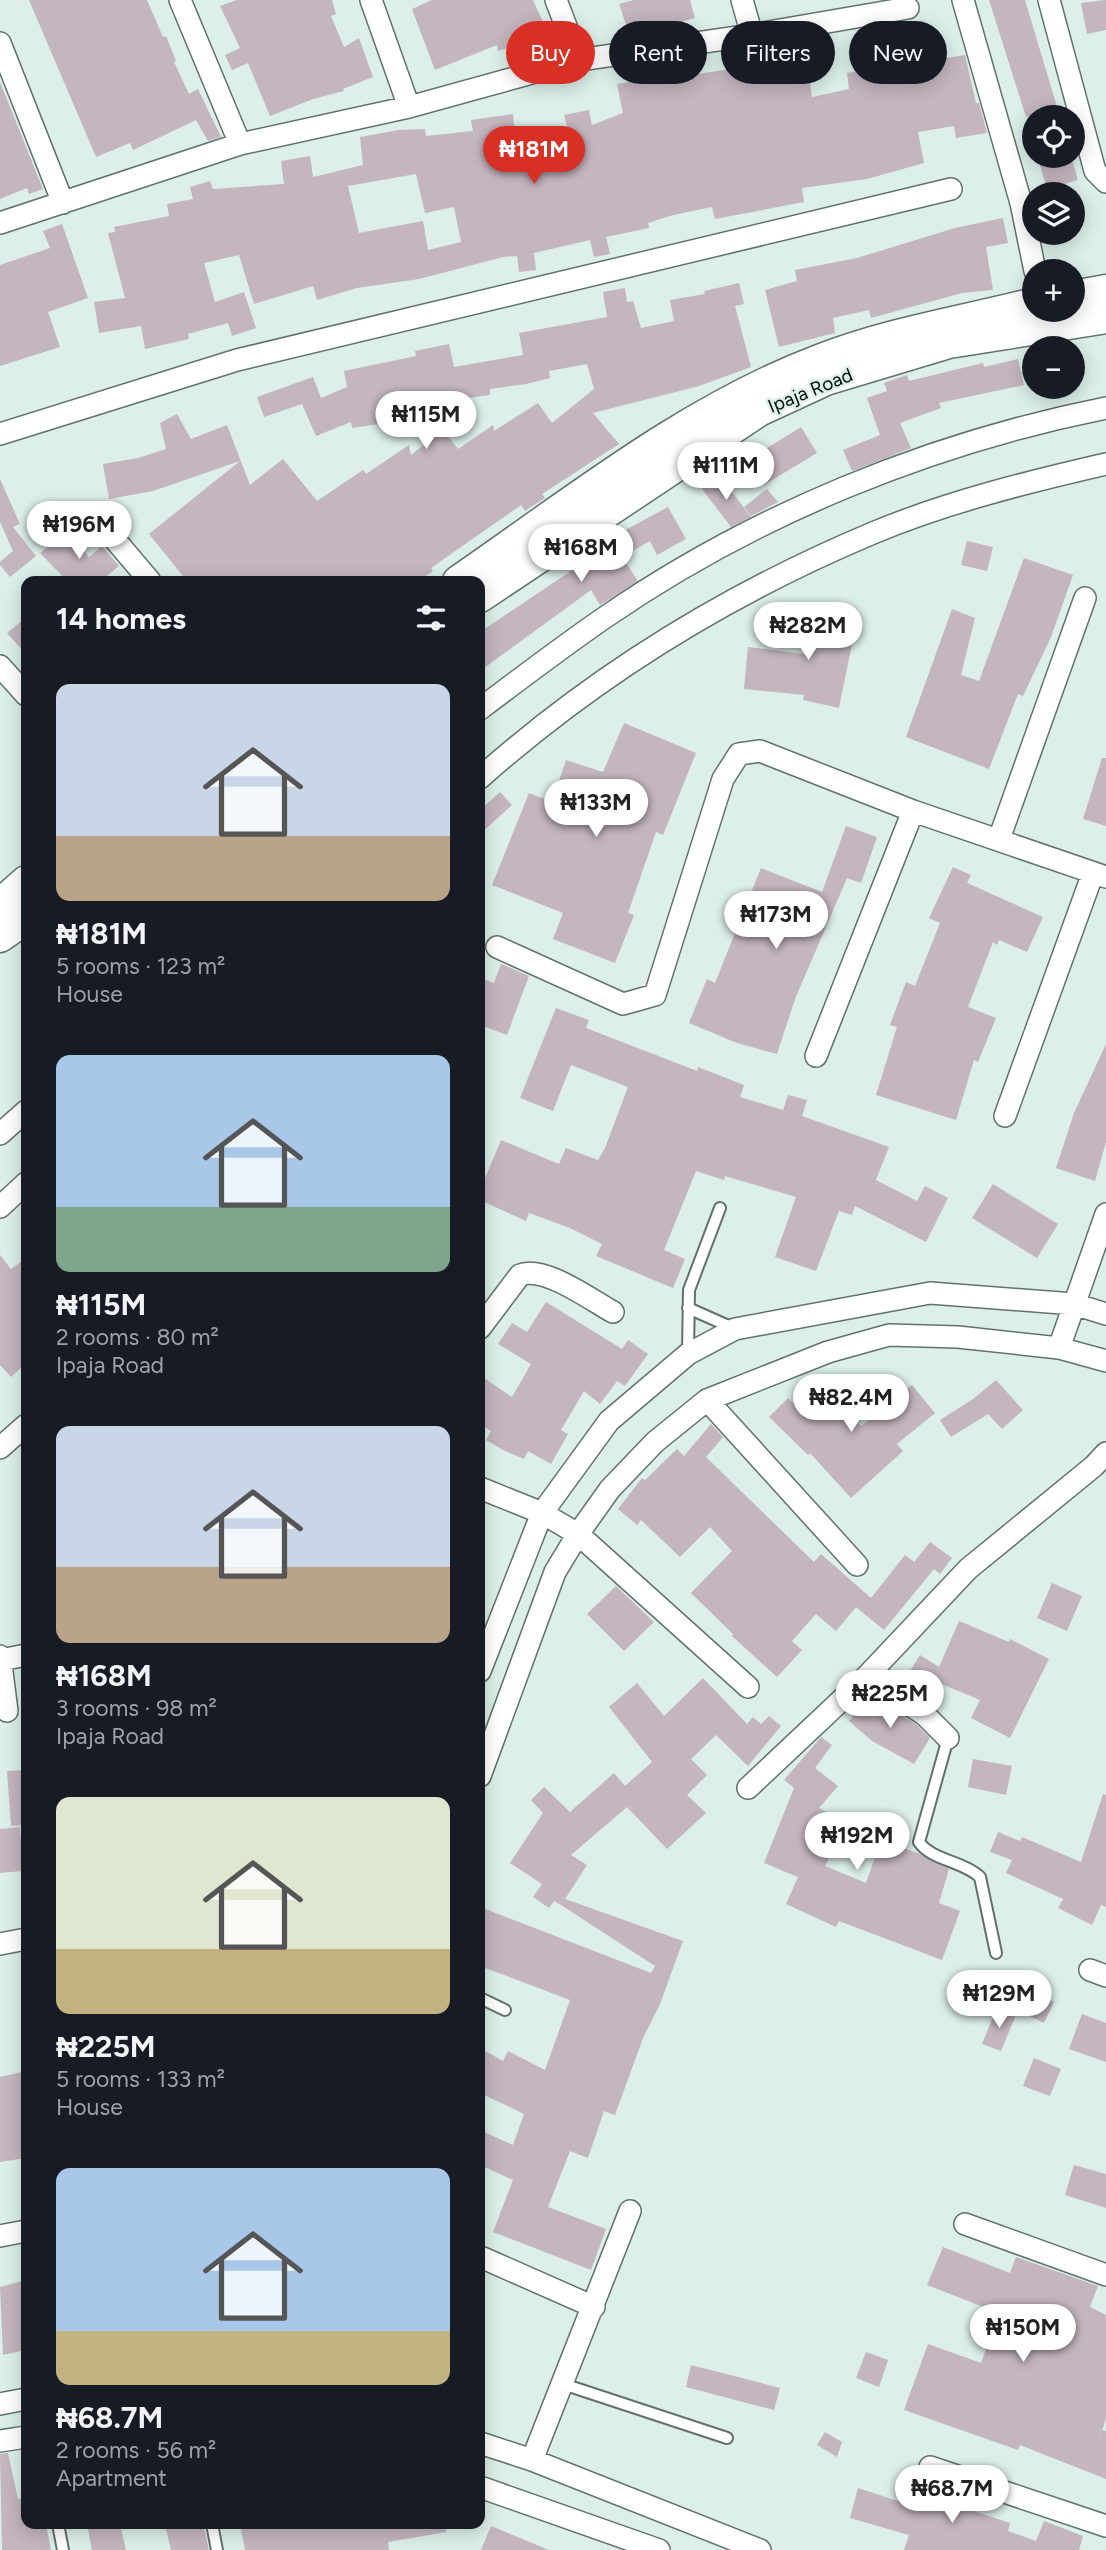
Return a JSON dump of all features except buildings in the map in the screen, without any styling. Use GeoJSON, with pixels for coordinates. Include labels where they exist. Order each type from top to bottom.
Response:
{"type":"FeatureCollection","features":[{"type":"Feature","properties":{"kind":"main road"},"geometry":{"type":"LineString","coordinates":[[1085,294],[1106,290]]}},
{"type":"Feature","properties":{"kind":"main road","name":"Ipaja Road"},"geometry":{"type":"LineString","coordinates":[[465,576],[683,428],[769,381],[820,359],[862,346],[1022,306]]}},
{"type":"Feature","properties":{"kind":"main road","name":"Ipaja Road"},"geometry":{"type":"LineString","coordinates":[[485,594],[759,411],[826,380],[949,343],[1106,318]]}},
{"type":"Feature","properties":{"kind":"main road"},"geometry":{"type":"LineString","coordinates":[[0,937],[12,897]]}},
{"type":"Feature","properties":{"kind":"street"},"geometry":{"type":"LineString","coordinates":[[180,0],[240,144]]}},
{"type":"Feature","properties":{"kind":"street"},"geometry":{"type":"LineString","coordinates":[[371,0],[409,107]]}},
{"type":"Feature","properties":{"kind":"street"},"geometry":{"type":"LineString","coordinates":[[556,0],[564,21]]}},
{"type":"Feature","properties":{"kind":"street"},"geometry":{"type":"LineString","coordinates":[[742,0],[748,21]]}},
{"type":"Feature","properties":{"kind":"street"},"geometry":{"type":"LineString","coordinates":[[963,0],[1021,203],[1033,259]]}},
{"type":"Feature","properties":{"kind":"street"},"geometry":{"type":"LineString","coordinates":[[1049,0],[1095,171],[1106,182]]}},
{"type":"Feature","properties":{"kind":"street"},"geometry":{"type":"LineString","coordinates":[[833,21],[908,8]]}},
{"type":"Feature","properties":{"kind":"street"},"geometry":{"type":"LineString","coordinates":[[595,58],[721,39]]}},
{"type":"Feature","properties":{"kind":"street"},"geometry":{"type":"LineString","coordinates":[[0,43],[63,203]]}},
{"type":"Feature","properties":{"kind":"street"},"geometry":{"type":"LineString","coordinates":[[0,223],[240,144],[409,107],[506,80]]}},
{"type":"Feature","properties":{"kind":"street"},"geometry":{"type":"LineString","coordinates":[[0,434],[237,360],[951,189]]}},
{"type":"Feature","properties":{"kind":"street"},"geometry":{"type":"LineString","coordinates":[[485,705],[606,617],[699,561],[776,520],[948,448],[1059,417],[1106,408]]}},
{"type":"Feature","properties":{"kind":"street"},"geometry":{"type":"LineString","coordinates":[[485,773],[524,738],[676,631],[712,610],[873,533],[942,508],[1106,464]]}},
{"type":"Feature","properties":{"kind":"street"},"geometry":{"type":"LineString","coordinates":[[105,528],[146,576]]}},
{"type":"Feature","properties":{"kind":"street"},"geometry":{"type":"LineString","coordinates":[[999,839],[1085,598]]}},
{"type":"Feature","properties":{"kind":"street"},"geometry":{"type":"LineString","coordinates":[[0,666],[21,689]]}},
{"type":"Feature","properties":{"kind":"street"},"geometry":{"type":"LineString","coordinates":[[497,947],[623,1004],[655,995],[723,779],[739,754],[760,751],[913,811],[1100,875],[1005,1116]]}},
{"type":"Feature","properties":{"kind":"street"},"geometry":{"type":"LineString","coordinates":[[816,1055],[913,811]]}},
{"type":"Feature","properties":{"kind":"street"},"geometry":{"type":"LineString","coordinates":[[0,1135],[21,1116]]}},
{"type":"Feature","properties":{"kind":"street"},"geometry":{"type":"LineString","coordinates":[[0,1206],[21,1187]]}},
{"type":"Feature","properties":{"kind":"street"},"geometry":{"type":"LineString","coordinates":[[1059,1348],[1106,1214]]}},
{"type":"Feature","properties":{"kind":"street"},"geometry":{"type":"LineString","coordinates":[[485,1321],[520,1275],[527,1272],[542,1273],[613,1312]]}},
{"type":"Feature","properties":{"kind":"street"},"geometry":{"type":"LineString","coordinates":[[485,1658],[542,1513],[609,1421],[688,1354],[735,1329],[930,1293],[1074,1304],[1106,1314]]}},
{"type":"Feature","properties":{"kind":"street"},"geometry":{"type":"LineString","coordinates":[[485,1762],[555,1573],[578,1534],[610,1489],[655,1442],[707,1400],[828,1352],[890,1335],[958,1337],[1104,1353]]}},
{"type":"Feature","properties":{"kind":"street"},"geometry":{"type":"LineString","coordinates":[[707,1400],[857,1565]]}},
{"type":"Feature","properties":{"kind":"street"},"geometry":{"type":"LineString","coordinates":[[0,1448],[21,1429]]}},
{"type":"Feature","properties":{"kind":"street"},"geometry":{"type":"LineString","coordinates":[[748,1788],[866,1677],[968,1569],[1094,1466],[1106,1453]]}},
{"type":"Feature","properties":{"kind":"street"},"geometry":{"type":"LineString","coordinates":[[485,1490],[542,1513],[578,1534],[748,1687]]}},
{"type":"Feature","properties":{"kind":"street"},"geometry":{"type":"LineString","coordinates":[[7,1711],[0,1658],[21,1656]]}},
{"type":"Feature","properties":{"kind":"street"},"geometry":{"type":"LineString","coordinates":[[866,1677],[925,1715],[948,1738]]}},
{"type":"Feature","properties":{"kind":"street"},"geometry":{"type":"LineString","coordinates":[[0,1944],[21,1940]]}},
{"type":"Feature","properties":{"kind":"street"},"geometry":{"type":"LineString","coordinates":[[532,2460],[594,2307],[629,2211]]}},
{"type":"Feature","properties":{"kind":"street"},"geometry":{"type":"LineString","coordinates":[[965,2224],[1106,2275]]}},
{"type":"Feature","properties":{"kind":"street"},"geometry":{"type":"LineString","coordinates":[[0,2236],[21,2232]]}},
{"type":"Feature","properties":{"kind":"street"},"geometry":{"type":"LineString","coordinates":[[485,2259],[594,2307]]}},
{"type":"Feature","properties":{"kind":"street"},"geometry":{"type":"LineString","coordinates":[[0,2404],[21,2400]]}},
{"type":"Feature","properties":{"kind":"street"},"geometry":{"type":"LineString","coordinates":[[0,2441],[21,2438]]}},
{"type":"Feature","properties":{"kind":"street"},"geometry":{"type":"LineString","coordinates":[[485,2445],[532,2460],[760,2550]]}},
{"type":"Feature","properties":{"kind":"street"},"geometry":{"type":"LineString","coordinates":[[929,2467],[1106,2526]]}},
{"type":"Feature","properties":{"kind":"street"},"geometry":{"type":"LineString","coordinates":[[485,2489],[659,2550]]}},
{"type":"Feature","properties":{"kind":"lane"},"geometry":{"type":"LineString","coordinates":[[688,1354],[688,1308],[693,1274],[720,1208]]}},
{"type":"Feature","properties":{"kind":"lane"},"geometry":{"type":"LineString","coordinates":[[688,1308],[735,1329]]}},
{"type":"Feature","properties":{"kind":"lane"},"geometry":{"type":"LineString","coordinates":[[948,1738],[919,1842],[925,1850],[971,1868],[980,1877],[996,1953]]}},
{"type":"Feature","properties":{"kind":"lane"},"geometry":{"type":"LineString","coordinates":[[485,2000],[505,2010]]}},
{"type":"Feature","properties":{"kind":"lane"},"geometry":{"type":"LineString","coordinates":[[563,2384],[727,2438]]}},
{"type":"Feature","properties":{"kind":"lane"},"geometry":{"type":"LineString","coordinates":[[59,2529],[63,2550]]}},
{"type":"Feature","properties":{"kind":"lane"},"geometry":{"type":"LineString","coordinates":[[213,2529],[217,2550]]}}]}
